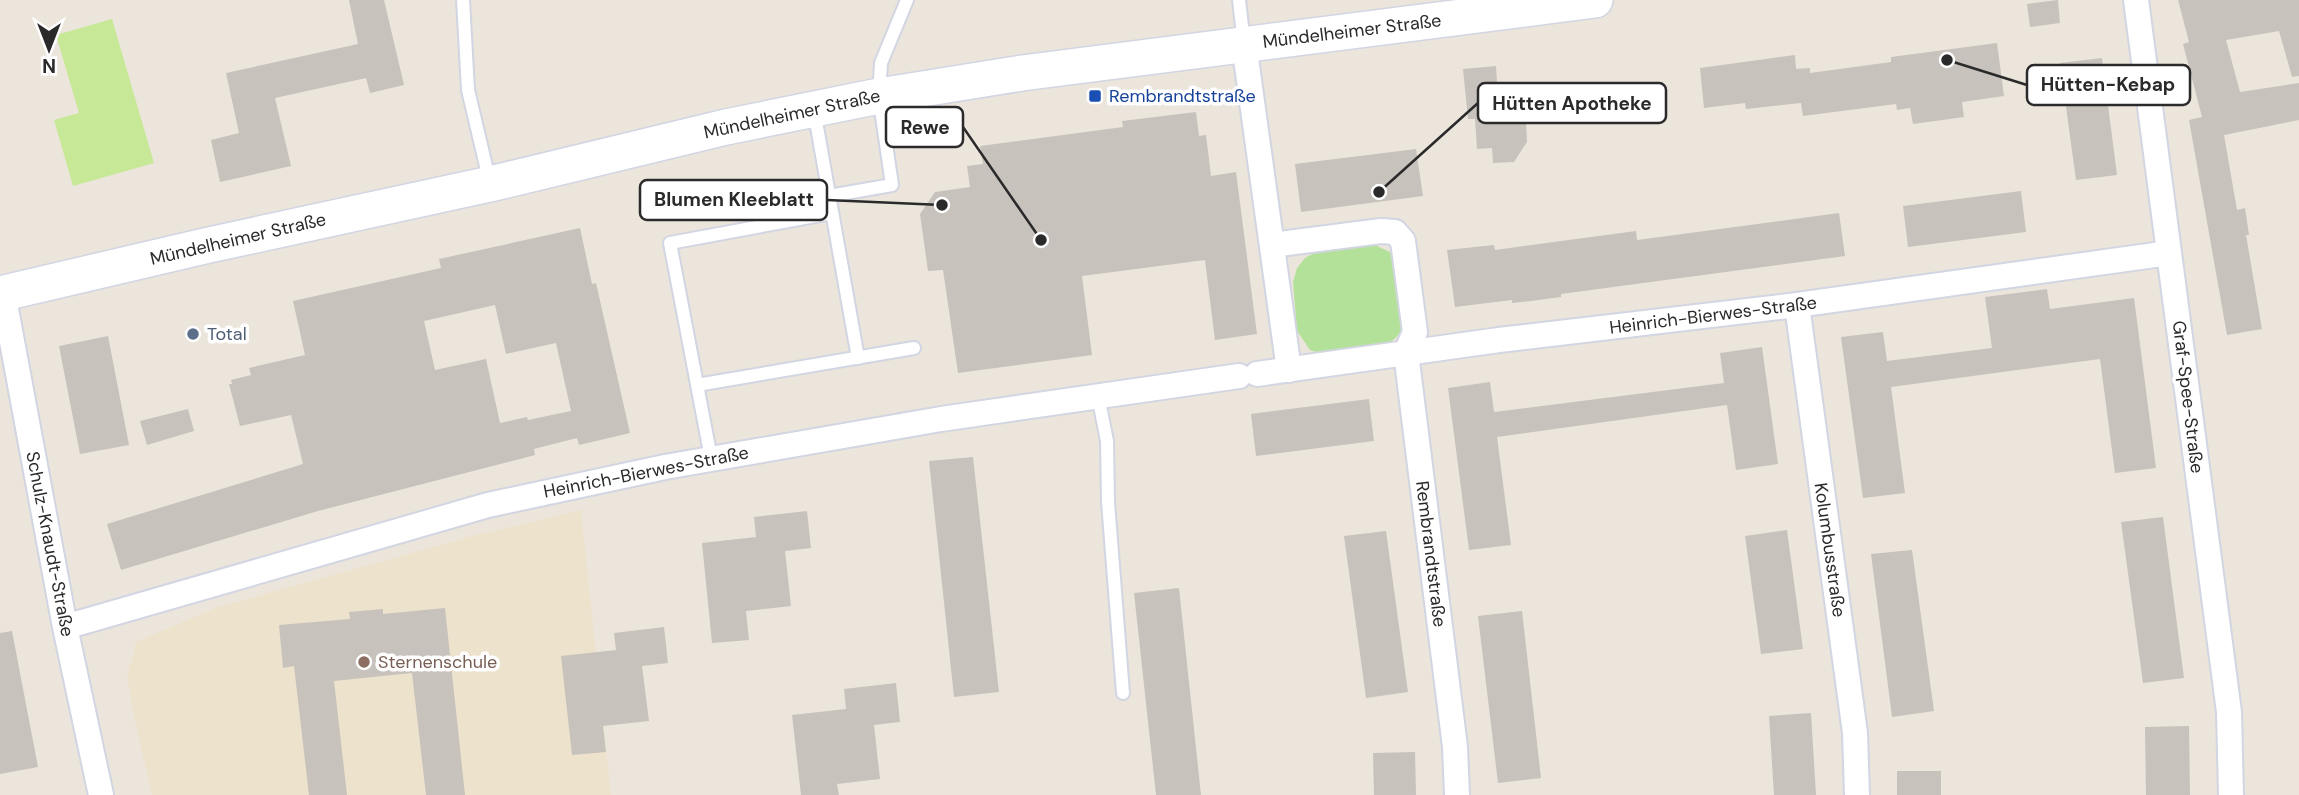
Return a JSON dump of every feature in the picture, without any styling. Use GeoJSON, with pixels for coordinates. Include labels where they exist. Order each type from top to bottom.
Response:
{"type":"FeatureCollection","features":[{"type":"Feature","properties":{"kind":"main road","name":"Mündelheimer Straße"},"geometry":{"type":"LineString","coordinates":[[2,293],[490,184],[726,127],[879,96],[1022,73],[1510,6],[1595,0]]}},
{"type":"Feature","properties":{"kind":"street","name":"Graf-Spee-Straße"},"geometry":{"type":"LineString","coordinates":[[2136,0],[2229,712],[2231,795]]}},
{"type":"Feature","properties":{"kind":"street"},"geometry":{"type":"LineString","coordinates":[[1244,44],[1289,370]]}},
{"type":"Feature","properties":{"kind":"street","name":"Rembrandtstraße"},"geometry":{"type":"LineString","coordinates":[[1272,244],[1381,231],[1395,232],[1403,241],[1415,332],[1406,353],[1455,747],[1457,795]]}},
{"type":"Feature","properties":{"kind":"street","name":"Heinrich-Bierwes-Straße"},"geometry":{"type":"LineString","coordinates":[[65,628],[488,505],[711,458],[941,419],[1098,396],[1406,353],[1797,305],[2169,253]]}},
{"type":"Feature","properties":{"kind":"street","name":"Schulz-Knaudt-Straße"},"geometry":{"type":"LineString","coordinates":[[2,293],[65,628],[102,795]]}},
{"type":"Feature","properties":{"kind":"street","name":"Kolumbusstraße"},"geometry":{"type":"LineString","coordinates":[[1797,305],[1855,733],[1857,795]]}},
{"type":"Feature","properties":{"kind":"lane"},"geometry":{"type":"LineString","coordinates":[[463,0],[468,90],[490,184]]}},
{"type":"Feature","properties":{"kind":"lane"},"geometry":{"type":"LineString","coordinates":[[829,195],[892,185],[879,96],[881,63],[907,0]]}},
{"type":"Feature","properties":{"kind":"lane"},"geometry":{"type":"LineString","coordinates":[[1239,0],[1244,44]]}},
{"type":"Feature","properties":{"kind":"lane"},"geometry":{"type":"LineString","coordinates":[[814,109],[858,358]]}},
{"type":"Feature","properties":{"kind":"lane"},"geometry":{"type":"LineString","coordinates":[[711,458],[670,243],[832,213]]}},
{"type":"Feature","properties":{"kind":"lane"},"geometry":{"type":"LineString","coordinates":[[697,385],[914,348]]}},
{"type":"Feature","properties":{"kind":"lane"},"geometry":{"type":"LineString","coordinates":[[1098,396],[1107,441],[1109,516],[1123,693]]}},
{"type":"Feature","properties":{"kind":"shaded area","name":"Sternenschule"},"geometry":{"type":"Polygon","coordinates":[[[581,510],[611,795],[152,795],[127,677],[136,642],[218,607],[476,535],[581,510]]]}},
{"type":"Feature","properties":{"kind":"green space"},"geometry":{"type":"Polygon","coordinates":[[[112,19],[154,163],[73,186],[54,120],[79,113],[56,35],[112,19]]]}},
{"type":"Feature","properties":{"kind":"green space"},"geometry":{"type":"Polygon","coordinates":[[[1363,245],[1377,246],[1390,252],[1401,300],[1401,330],[1390,343],[1324,355],[1310,350],[1297,331],[1293,282],[1297,268],[1305,258],[1318,251],[1363,245]]]}},
{"type":"Feature","properties":{"kind":"building"},"geometry":{"type":"Polygon","coordinates":[[[349,0],[384,0],[404,85],[370,93],[366,78],[275,98],[291,166],[220,182],[211,140],[239,133],[226,73],[358,44],[349,0]]]}},
{"type":"Feature","properties":{"kind":"building"},"geometry":{"type":"Polygon","coordinates":[[[2058,0],[2060,23],[2030,27],[2027,4],[2058,0]]]}},
{"type":"Feature","properties":{"kind":"building"},"geometry":{"type":"Polygon","coordinates":[[[2178,0],[2299,0],[2299,76],[2292,77],[2279,31],[2226,40],[2240,92],[2299,83],[2299,120],[2224,135],[2237,210],[2245,208],[2249,235],[2246,235],[2262,329],[2227,335],[2189,120],[2202,117],[2183,44],[2189,42],[2178,0]]]}},
{"type":"Feature","properties":{"kind":"building"},"geometry":{"type":"Polygon","coordinates":[[[1997,43],[2004,96],[1962,102],[1964,117],[1913,124],[1910,108],[1897,110],[1896,104],[1803,116],[1801,103],[1746,109],[1745,103],[1704,108],[1700,68],[1795,55],[1796,69],[1810,68],[1810,73],[1891,62],[1891,57],[1997,43]]]}},
{"type":"Feature","properties":{"kind":"building"},"geometry":{"type":"Polygon","coordinates":[[[2102,58],[2117,175],[2076,180],[2060,63],[2102,58]]]}},
{"type":"Feature","properties":{"kind":"building"},"geometry":{"type":"Polygon","coordinates":[[[1496,66],[1498,102],[1525,99],[1527,142],[1514,162],[1493,163],[1492,148],[1477,149],[1475,119],[1468,119],[1463,69],[1496,66]]]}},
{"type":"Feature","properties":{"kind":"building"},"geometry":{"type":"Polygon","coordinates":[[[1196,112],[1199,136],[1206,135],[1211,176],[1236,172],[1257,334],[1215,340],[1205,260],[1082,276],[1092,355],[958,373],[943,270],[928,271],[920,214],[935,192],[970,187],[967,166],[983,164],[980,146],[1123,127],[1122,121],[1196,112]]]}},
{"type":"Feature","properties":{"kind":"building"},"geometry":{"type":"Polygon","coordinates":[[[1416,149],[1423,196],[1301,212],[1295,164],[1416,149]]]}},
{"type":"Feature","properties":{"kind":"building"},"geometry":{"type":"Polygon","coordinates":[[[2021,191],[2026,232],[1908,247],[1903,206],[2021,191]]]}},
{"type":"Feature","properties":{"kind":"building"},"geometry":{"type":"Polygon","coordinates":[[[1839,213],[1845,256],[1561,294],[1561,297],[1531,301],[1512,303],[1512,300],[1455,307],[1447,250],[1494,245],[1495,250],[1636,231],[1637,240],[1839,213]]]}},
{"type":"Feature","properties":{"kind":"building"},"geometry":{"type":"Polygon","coordinates":[[[580,228],[592,284],[596,283],[630,433],[579,445],[577,438],[534,449],[535,455],[318,511],[121,570],[107,524],[303,464],[291,415],[240,426],[229,384],[232,384],[231,380],[251,375],[249,368],[305,355],[293,301],[441,268],[439,259],[580,228]],[[495,305],[424,321],[435,370],[486,359],[500,423],[571,411],[556,343],[506,354],[495,305]]]}},
{"type":"Feature","properties":{"kind":"building"},"geometry":{"type":"Polygon","coordinates":[[[2047,289],[2050,309],[2134,298],[2156,468],[2115,473],[2100,359],[1891,387],[1905,493],[1863,498],[1841,337],[1883,332],[1887,361],[1992,348],[1985,297],[2047,289]]]}},
{"type":"Feature","properties":{"kind":"building"},"geometry":{"type":"Polygon","coordinates":[[[108,336],[129,445],[80,454],[59,346],[108,336]]]}},
{"type":"Feature","properties":{"kind":"building"},"geometry":{"type":"Polygon","coordinates":[[[1762,347],[1778,464],[1736,470],[1727,405],[1497,437],[1511,545],[1469,550],[1448,388],[1490,382],[1494,412],[1724,383],[1720,353],[1762,347]]]}},
{"type":"Feature","properties":{"kind":"building"},"geometry":{"type":"Polygon","coordinates":[[[1369,399],[1374,441],[1256,456],[1251,414],[1369,399]]]}},
{"type":"Feature","properties":{"kind":"building"},"geometry":{"type":"Polygon","coordinates":[[[188,409],[194,431],[147,445],[140,421],[188,409]]]}},
{"type":"Feature","properties":{"kind":"building"},"geometry":{"type":"Polygon","coordinates":[[[973,457],[999,692],[954,697],[929,461],[973,457]]]}},
{"type":"Feature","properties":{"kind":"building"},"geometry":{"type":"Polygon","coordinates":[[[807,511],[811,548],[785,551],[791,606],[746,611],[749,640],[712,643],[702,543],[756,537],[754,517],[807,511]]]}},
{"type":"Feature","properties":{"kind":"building"},"geometry":{"type":"Polygon","coordinates":[[[2163,517],[2184,678],[2143,683],[2121,522],[2163,517]]]}},
{"type":"Feature","properties":{"kind":"building"},"geometry":{"type":"Polygon","coordinates":[[[1787,530],[1803,649],[1761,654],[1745,536],[1787,530]]]}},
{"type":"Feature","properties":{"kind":"building"},"geometry":{"type":"Polygon","coordinates":[[[1386,531],[1408,692],[1366,698],[1344,536],[1386,531]]]}},
{"type":"Feature","properties":{"kind":"building"},"geometry":{"type":"Polygon","coordinates":[[[1912,550],[1934,711],[1892,717],[1871,554],[1912,550]]]}},
{"type":"Feature","properties":{"kind":"building"},"geometry":{"type":"Polygon","coordinates":[[[1179,588],[1201,795],[1156,795],[1134,593],[1179,588]]]}},
{"type":"Feature","properties":{"kind":"building"},"geometry":{"type":"Polygon","coordinates":[[[445,608],[465,795],[426,795],[412,673],[334,681],[347,795],[309,795],[294,666],[283,668],[279,625],[350,619],[349,612],[383,609],[383,614],[445,608]]]}},
{"type":"Feature","properties":{"kind":"building"},"geometry":{"type":"Polygon","coordinates":[[[1522,611],[1541,778],[1498,783],[1478,616],[1522,611]]]}},
{"type":"Feature","properties":{"kind":"building"},"geometry":{"type":"Polygon","coordinates":[[[664,627],[668,663],[642,666],[649,721],[603,726],[606,752],[572,755],[561,656],[616,650],[614,633],[664,627]]]}},
{"type":"Feature","properties":{"kind":"building"},"geometry":{"type":"Polygon","coordinates":[[[12,631],[38,767],[0,774],[0,633],[12,631]]]}},
{"type":"Feature","properties":{"kind":"building"},"geometry":{"type":"Polygon","coordinates":[[[896,683],[900,722],[874,725],[880,779],[837,784],[839,795],[801,795],[792,715],[846,709],[844,689],[896,683]]]}},
{"type":"Feature","properties":{"kind":"building"},"geometry":{"type":"Polygon","coordinates":[[[1811,713],[1816,795],[1774,795],[1769,716],[1811,713]]]}},
{"type":"Feature","properties":{"kind":"building"},"geometry":{"type":"Polygon","coordinates":[[[2189,726],[2190,795],[2146,795],[2145,727],[2189,726]]]}},
{"type":"Feature","properties":{"kind":"building"},"geometry":{"type":"Polygon","coordinates":[[[1415,752],[1416,795],[1374,795],[1373,753],[1415,752]]]}},
{"type":"Feature","properties":{"kind":"building"},"geometry":{"type":"Polygon","coordinates":[[[1897,771],[1941,771],[1941,795],[1897,795],[1897,771]]]}},
{"type":"Feature","properties":{"kind":"place","name":"Hütten-Kebap"},"geometry":{"type":"Point","coordinates":[1947,60]}},
{"type":"Feature","properties":{"kind":"place","name":"Rembrandtstraße"},"geometry":{"type":"Point","coordinates":[1095,96]}},
{"type":"Feature","properties":{"kind":"place","name":"Hütten Apotheke"},"geometry":{"type":"Point","coordinates":[1379,192]}},
{"type":"Feature","properties":{"kind":"place","name":"Blumen Kleeblatt"},"geometry":{"type":"Point","coordinates":[942,205]}},
{"type":"Feature","properties":{"kind":"place","name":"Rewe"},"geometry":{"type":"Point","coordinates":[1041,240]}},
{"type":"Feature","properties":{"kind":"place","name":"Total"},"geometry":{"type":"Point","coordinates":[193,334]}},
{"type":"Feature","properties":{"kind":"place","name":"Sternenschule"},"geometry":{"type":"Point","coordinates":[364,662]}}]}
